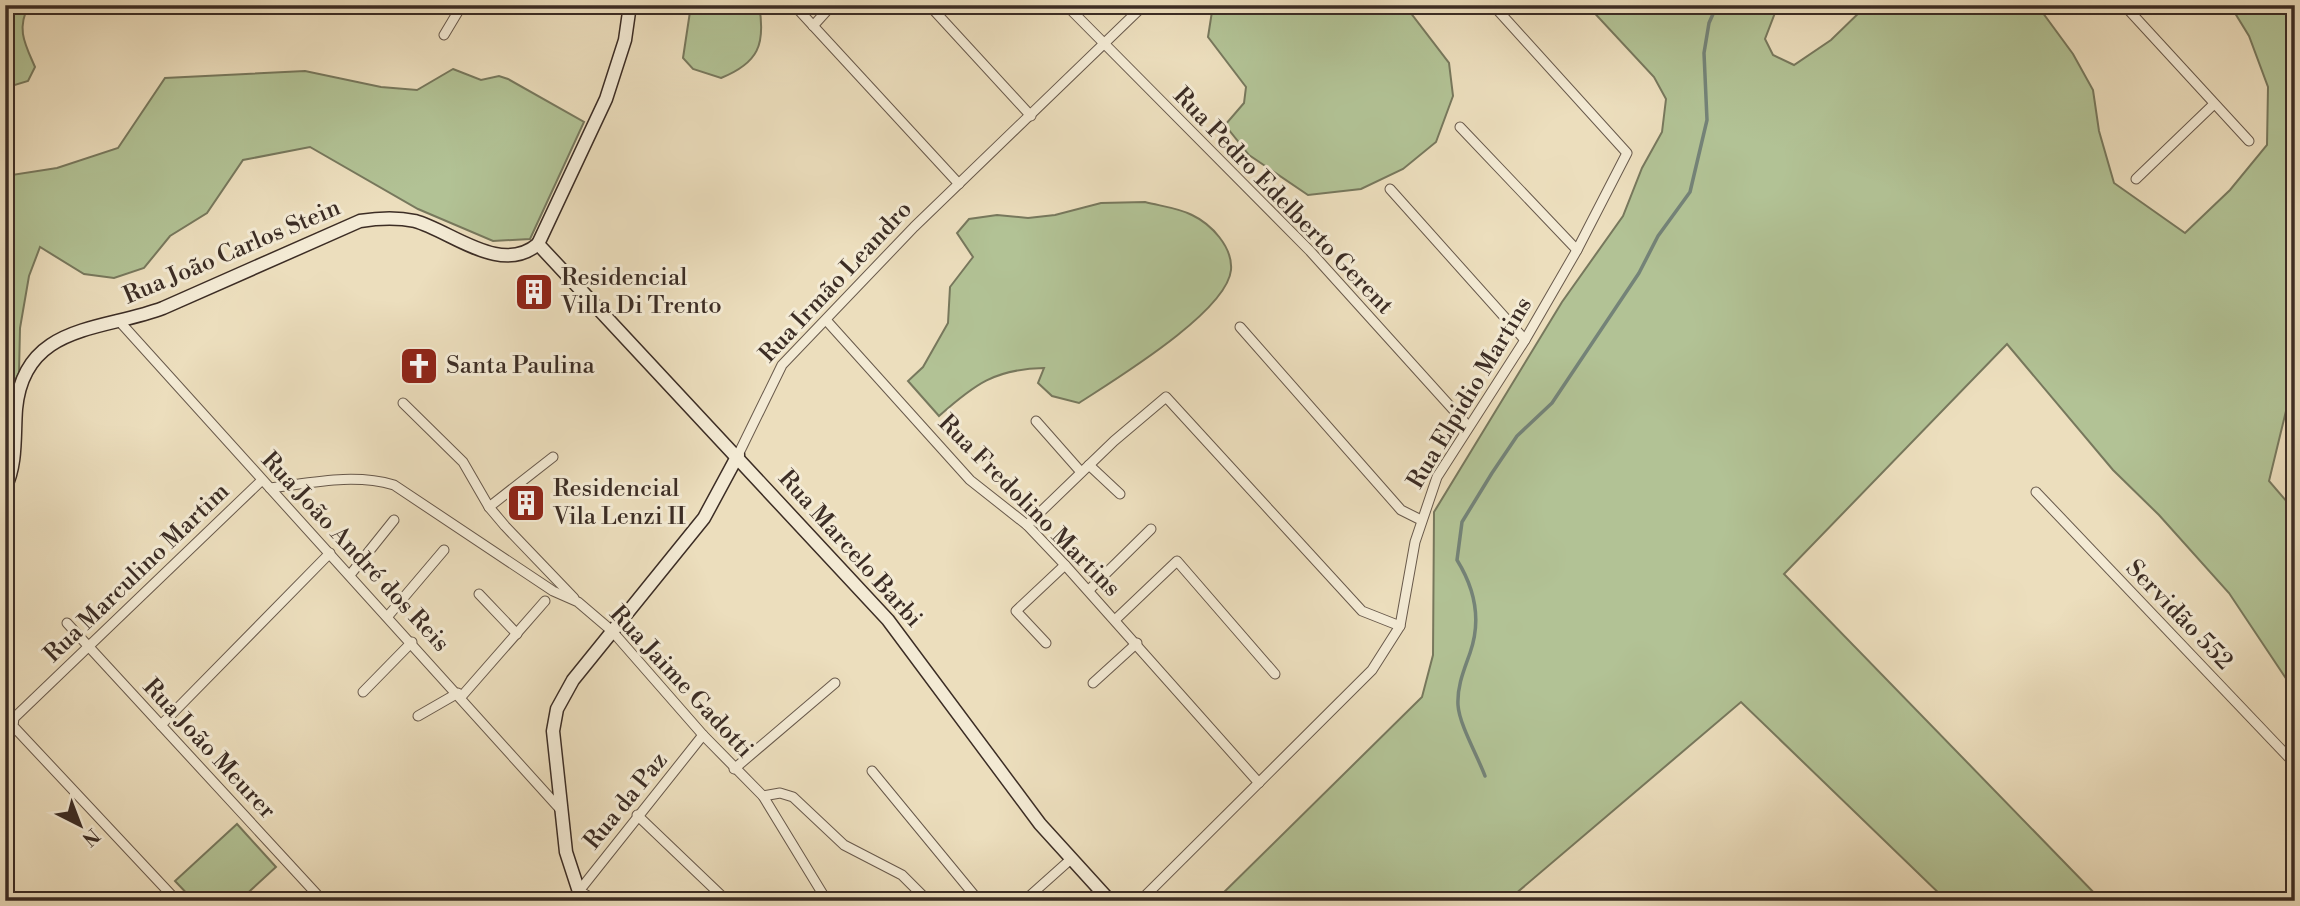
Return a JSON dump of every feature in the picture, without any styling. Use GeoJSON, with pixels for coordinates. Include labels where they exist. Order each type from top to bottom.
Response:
{"type":"FeatureCollection","features":[{"type":"Feature","properties":{"kind":"street"},"geometry":{"type":"LineString","coordinates":[[444,35],[463,5]]}},
{"type":"Feature","properties":{"kind":"street"},"geometry":{"type":"LineString","coordinates":[[794,5],[960,184]]}},
{"type":"Feature","properties":{"kind":"street"},"geometry":{"type":"LineString","coordinates":[[813,26],[832,5]]}},
{"type":"Feature","properties":{"kind":"street"},"geometry":{"type":"LineString","coordinates":[[929,5],[1031,116]]}},
{"type":"Feature","properties":{"kind":"street","name":"Rua Pedro Edelberto Gerent"},"geometry":{"type":"LineString","coordinates":[[1066,5],[1310,251],[1468,426]]}},
{"type":"Feature","properties":{"kind":"street","name":"Rua Irmão Leandro"},"geometry":{"type":"LineString","coordinates":[[581,896],[566,852],[553,731],[557,709],[573,680],[704,518],[738,456],[778,370],[960,184],[1144,5]]}},
{"type":"Feature","properties":{"kind":"street","name":"Rua Elpidio Martins"},"geometry":{"type":"LineString","coordinates":[[1140,901],[1389,649],[1400,626],[1421,520],[1437,477],[1525,340],[1577,250],[1627,153],[1493,5]]}},
{"type":"Feature","properties":{"kind":"street"},"geometry":{"type":"LineString","coordinates":[[2124,5],[2249,141]]}},
{"type":"Feature","properties":{"kind":"street"},"geometry":{"type":"LineString","coordinates":[[538,243],[606,99],[625,40],[628,6]]}},
{"type":"Feature","properties":{"kind":"street"},"geometry":{"type":"LineString","coordinates":[[2136,178],[2214,104]]}},
{"type":"Feature","properties":{"kind":"street"},"geometry":{"type":"LineString","coordinates":[[1460,127],[1577,250]]}},
{"type":"Feature","properties":{"kind":"street"},"geometry":{"type":"LineString","coordinates":[[1390,189],[1525,340]]}},
{"type":"Feature","properties":{"kind":"street","name":"Rua João Carlos Stein"},"geometry":{"type":"LineString","coordinates":[[5,488],[13,466],[17,404],[23,381],[35,360],[50,344],[68,333],[120,322],[163,308],[360,221],[387,218],[416,222],[467,245],[493,253],[526,252],[538,243]]}},
{"type":"Feature","properties":{"kind":"street","name":"Rua Marcelo Barbi"},"geometry":{"type":"LineString","coordinates":[[538,243],[738,456],[901,636],[1029,809],[1070,859],[1110,901]]}},
{"type":"Feature","properties":{"kind":"street","name":"Rua Fredolino Martins"},"geometry":{"type":"LineString","coordinates":[[826,320],[970,480],[1027,525],[1089,590],[1259,783]]}},
{"type":"Feature","properties":{"kind":"street","name":"Rua João André dos Reis"},"geometry":{"type":"LineString","coordinates":[[120,322],[412,642],[560,809]]}},
{"type":"Feature","properties":{"kind":"street"},"geometry":{"type":"LineString","coordinates":[[1240,327],[1401,510],[1421,520]]}},
{"type":"Feature","properties":{"kind":"street"},"geometry":{"type":"LineString","coordinates":[[1027,525],[1114,441],[1166,397],[1362,611],[1400,626]]}},
{"type":"Feature","properties":{"kind":"street"},"geometry":{"type":"LineString","coordinates":[[403,403],[463,461],[489,507],[578,602]]}},
{"type":"Feature","properties":{"kind":"street"},"geometry":{"type":"LineString","coordinates":[[1035,421],[1081,472]]}},
{"type":"Feature","properties":{"kind":"street"},"geometry":{"type":"LineString","coordinates":[[489,507],[552,457]]}},
{"type":"Feature","properties":{"kind":"street"},"geometry":{"type":"LineString","coordinates":[[1089,465],[1120,494]]}},
{"type":"Feature","properties":{"kind":"street","name":"Rua Jaime Gadotti"},"geometry":{"type":"LineString","coordinates":[[270,488],[349,479],[374,479],[394,485],[553,591],[578,602],[612,631],[734,769],[763,796],[827,901]]}},
{"type":"Feature","properties":{"kind":"street","name":"Rua Marculino Martim"},"geometry":{"type":"LineString","coordinates":[[177,901],[13,726],[20,712],[262,480]]}},
{"type":"Feature","properties":{"kind":"street","name":"Servidão 552"},"geometry":{"type":"LineString","coordinates":[[2036,492],[2295,764]]}},
{"type":"Feature","properties":{"kind":"street"},"geometry":{"type":"LineString","coordinates":[[350,575],[394,520]]}},
{"type":"Feature","properties":{"kind":"street"},"geometry":{"type":"LineString","coordinates":[[1089,590],[1151,529]]}},
{"type":"Feature","properties":{"kind":"street"},"geometry":{"type":"LineString","coordinates":[[388,616],[444,550]]}},
{"type":"Feature","properties":{"kind":"street"},"geometry":{"type":"LineString","coordinates":[[161,725],[330,553]]}},
{"type":"Feature","properties":{"kind":"street"},"geometry":{"type":"LineString","coordinates":[[1115,620],[1177,561],[1275,674]]}},
{"type":"Feature","properties":{"kind":"street"},"geometry":{"type":"LineString","coordinates":[[1046,643],[1016,611],[1065,565]]}},
{"type":"Feature","properties":{"kind":"street"},"geometry":{"type":"LineString","coordinates":[[479,594],[517,634]]}},
{"type":"Feature","properties":{"kind":"street"},"geometry":{"type":"LineString","coordinates":[[418,716],[459,695],[545,601]]}},
{"type":"Feature","properties":{"kind":"street","name":"Rua João Meurer"},"geometry":{"type":"LineString","coordinates":[[67,623],[323,901]]}},
{"type":"Feature","properties":{"kind":"street"},"geometry":{"type":"LineString","coordinates":[[363,692],[412,642]]}},
{"type":"Feature","properties":{"kind":"street"},"geometry":{"type":"LineString","coordinates":[[1093,683],[1137,643]]}},
{"type":"Feature","properties":{"kind":"street"},"geometry":{"type":"LineString","coordinates":[[734,769],[835,683]]}},
{"type":"Feature","properties":{"kind":"street","name":"Rua da Paz"},"geometry":{"type":"LineString","coordinates":[[581,896],[637,815],[703,735]]}},
{"type":"Feature","properties":{"kind":"street"},"geometry":{"type":"LineString","coordinates":[[872,771],[979,901]]}},
{"type":"Feature","properties":{"kind":"street"},"geometry":{"type":"LineString","coordinates":[[763,796],[780,793],[793,797],[844,845],[902,875],[928,901]]}},
{"type":"Feature","properties":{"kind":"street"},"geometry":{"type":"LineString","coordinates":[[637,815],[727,901]]}},
{"type":"Feature","properties":{"kind":"street"},"geometry":{"type":"LineString","coordinates":[[1024,901],[1070,859]]}},
{"type":"Feature","properties":{"kind":"street"},"geometry":{"type":"LineString","coordinates":[[581,896],[597,901]]}},
{"type":"Feature","properties":{"kind":"green space"},"geometry":{"type":"Polygon","coordinates":[[[5,5],[29,5],[23,22],[23,36],[35,67],[28,81],[5,88],[5,5]]]}},
{"type":"Feature","properties":{"kind":"green space"},"geometry":{"type":"Polygon","coordinates":[[[691,5],[759,5],[760,42],[757,51],[744,66],[721,78],[693,69],[683,58],[691,5]]]}},
{"type":"Feature","properties":{"kind":"green space"},"geometry":{"type":"Polygon","coordinates":[[[1213,5],[1408,5],[1407,8],[1449,63],[1453,96],[1436,142],[1403,169],[1361,189],[1308,195],[1249,155],[1225,125],[1244,103],[1246,87],[1208,37],[1213,5]]]}},
{"type":"Feature","properties":{"kind":"green space"},"geometry":{"type":"Polygon","coordinates":[[[1587,5],[1778,5],[1765,39],[1773,55],[1794,65],[1831,40],[1867,5],[2037,5],[2073,54],[2093,90],[2099,131],[2114,183],[2185,233],[2230,190],[2267,145],[2268,87],[2249,36],[2230,5],[2295,5],[2295,374],[2269,481],[2295,511],[2295,692],[2229,593],[2159,515],[2113,470],[2007,344],[1784,574],[2102,901],[1947,901],[1741,702],[1507,901],[1215,901],[1422,697],[1433,655],[1434,512],[1562,302],[1623,216],[1642,168],[1662,132],[1666,99],[1654,77],[1587,5]]]}},
{"type":"Feature","properties":{"kind":"green space"},"geometry":{"type":"Polygon","coordinates":[[[453,69],[481,80],[499,76],[508,79],[584,122],[530,239],[493,241],[418,209],[310,147],[243,160],[207,213],[170,236],[144,268],[114,278],[84,274],[40,247],[29,276],[20,328],[19,373],[9,394],[5,457],[5,176],[57,168],[118,148],[165,78],[305,71],[381,87],[417,90],[453,69]]]}},
{"type":"Feature","properties":{"kind":"green space"},"geometry":{"type":"Polygon","coordinates":[[[1145,202],[1192,215],[1213,230],[1225,245],[1231,261],[1231,270],[1225,287],[1210,305],[1167,344],[1079,403],[1052,396],[1038,383],[1044,368],[1027,369],[987,380],[939,416],[908,381],[923,367],[948,323],[950,287],[973,257],[957,233],[969,219],[997,215],[1028,218],[1055,215],[1101,203],[1145,202]]]}},
{"type":"Feature","properties":{"kind":"green space"},"geometry":{"type":"Polygon","coordinates":[[[237,824],[276,867],[239,901],[194,901],[175,881],[237,824]]]}},
{"type":"Feature","properties":{"kind":"waterway"},"geometry":{"type":"LineString","coordinates":[[1485,776],[1465,731],[1458,705],[1460,685],[1476,628],[1472,593],[1457,560],[1462,522],[1517,436],[1552,403],[1639,273],[1658,236],[1690,192],[1707,120],[1704,53],[1709,23],[1717,5]]}},
{"type":"Feature","properties":{"kind":"place","name":"Residencial Villa Di Trento"},"geometry":{"type":"Point","coordinates":[534,292]}},
{"type":"Feature","properties":{"kind":"place","name":"Santa Paulina"},"geometry":{"type":"Point","coordinates":[419,366]}},
{"type":"Feature","properties":{"kind":"place","name":"Residencial Vila Lenzi II"},"geometry":{"type":"Point","coordinates":[526,503]}}]}
